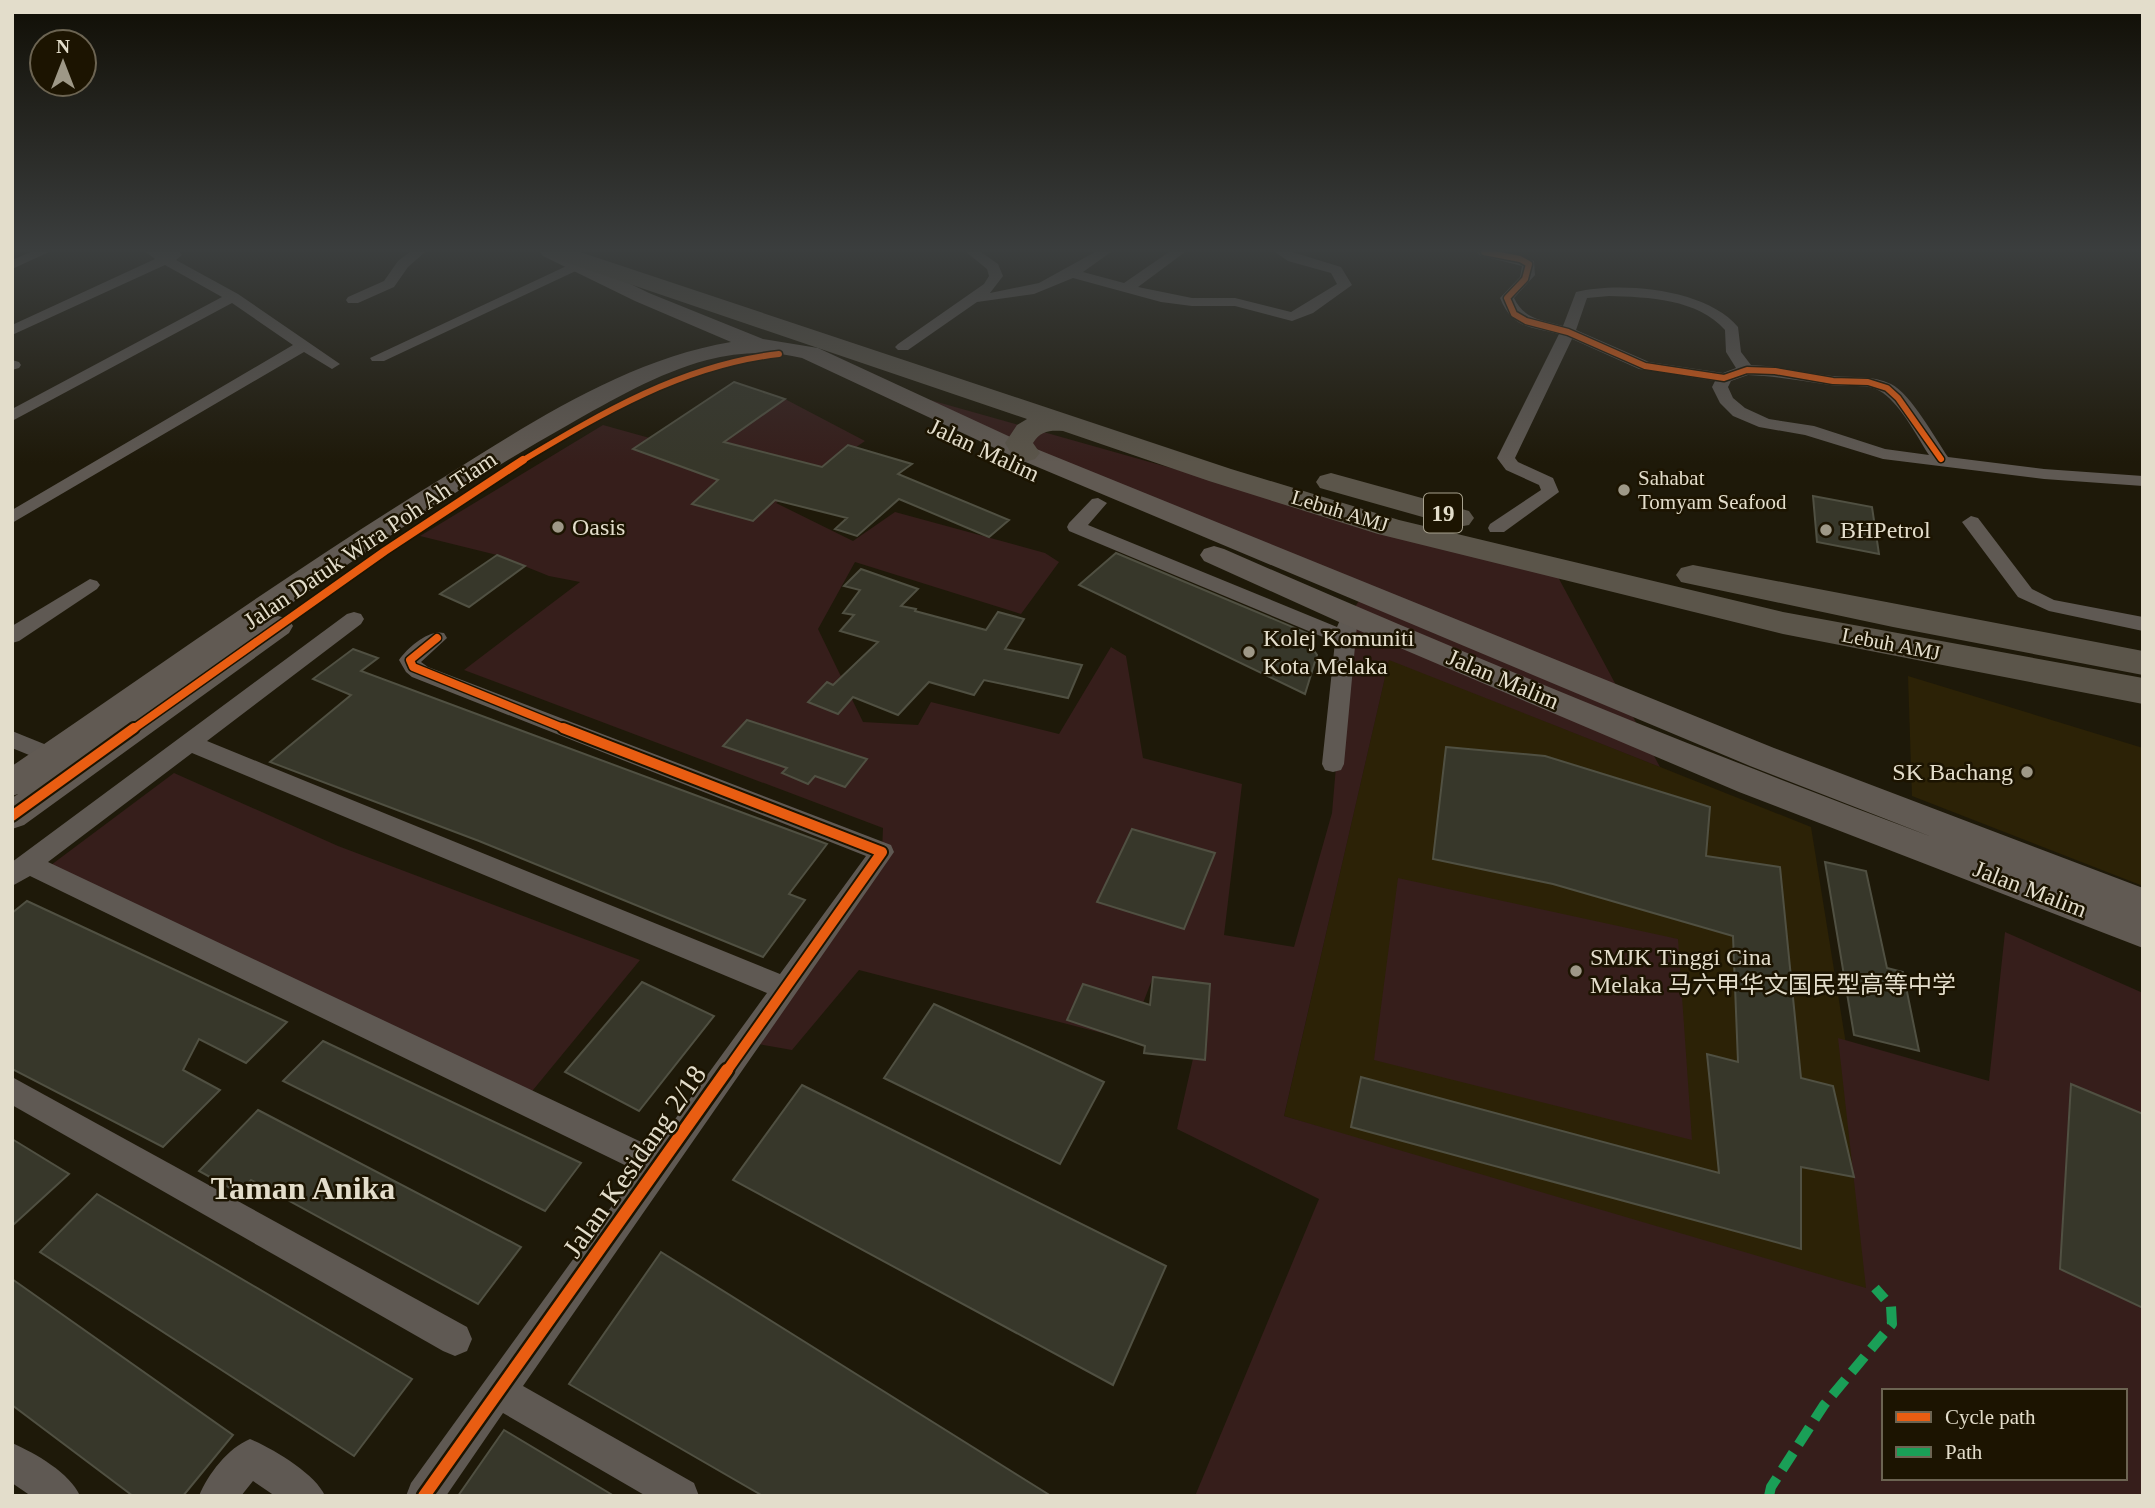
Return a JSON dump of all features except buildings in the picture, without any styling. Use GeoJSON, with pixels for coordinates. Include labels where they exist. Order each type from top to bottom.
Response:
{"type":"FeatureCollection","features":[{"type":"Feature","properties":{"kind":"highway"},"geometry":{"type":"LineString","coordinates":[[726,322],[786,346],[783,322]]}},
{"type":"Feature","properties":{"kind":"highway","name":"Lebuh AMJ"},"geometry":{"type":"LineString","coordinates":[[830,322],[1180,436],[1497,528],[1760,589],[2143,663]]}},
{"type":"Feature","properties":{"kind":"highway","name":"Lebuh AMJ"},"geometry":{"type":"LineString","coordinates":[[786,346],[864,360],[954,385],[1220,475],[1389,527],[1783,623],[2143,691]]}},
{"type":"Feature","properties":{"kind":"highway"},"geometry":{"type":"LineString","coordinates":[[1025,453],[1019,443],[1023,433],[1033,426],[1054,422],[1077,425]]}},
{"type":"Feature","properties":{"kind":"main road"},"geometry":{"type":"LineString","coordinates":[[643,377],[670,347],[674,334],[669,322]]}},
{"type":"Feature","properties":{"kind":"main road","name":"Jalan Malim"},"geometry":{"type":"LineString","coordinates":[[715,322],[786,346],[1025,453],[1762,757],[2143,904]]}},
{"type":"Feature","properties":{"kind":"main road","name":"Jalan Malim"},"geometry":{"type":"LineString","coordinates":[[786,346],[1347,626],[2143,932]]}},
{"type":"Feature","properties":{"kind":"main road","name":"Jalan Datuk Wira Poh Ah Tiam"},"geometry":{"type":"LineString","coordinates":[[12,783],[210,644],[432,495],[522,440],[643,377],[702,354],[786,346]]}},
{"type":"Feature","properties":{"kind":"main road","name":"Jalan Datuk Wira Poh Ah Tiam"},"geometry":{"type":"LineString","coordinates":[[12,816],[254,642],[455,503],[542,448],[621,404],[689,372],[786,346]]}},
{"type":"Feature","properties":{"kind":"street"},"geometry":{"type":"LineString","coordinates":[[12,331],[30,322]]}},
{"type":"Feature","properties":{"kind":"street"},"geometry":{"type":"LineString","coordinates":[[12,416],[186,322]]}},
{"type":"Feature","properties":{"kind":"street"},"geometry":{"type":"LineString","coordinates":[[271,322],[332,364]]}},
{"type":"Feature","properties":{"kind":"street"},"geometry":{"type":"LineString","coordinates":[[378,358],[446,322]]}},
{"type":"Feature","properties":{"kind":"street"},"geometry":{"type":"LineString","coordinates":[[903,347],[940,322]]}},
{"type":"Feature","properties":{"kind":"street"},"geometry":{"type":"LineString","coordinates":[[1531,322],[1568,332],[1645,366],[1724,378],[1747,370],[1775,371],[1833,381],[1868,382],[1887,388],[1898,398],[1941,459]]}},
{"type":"Feature","properties":{"kind":"street"},"geometry":{"type":"LineString","coordinates":[[1497,528],[1550,492],[1547,482],[1513,466],[1506,458],[1571,322]]}},
{"type":"Feature","properties":{"kind":"street"},"geometry":{"type":"LineString","coordinates":[[1727,322],[1733,330],[1731,349],[1737,362],[1747,370]]}},
{"type":"Feature","properties":{"kind":"street"},"geometry":{"type":"LineString","coordinates":[[12,519],[304,345]]}},
{"type":"Feature","properties":{"kind":"street"},"geometry":{"type":"LineString","coordinates":[[1724,378],[1720,387],[1726,400],[1739,412],[1765,423],[1808,430],[1883,454],[1941,459],[2044,474],[2143,481]]}},
{"type":"Feature","properties":{"kind":"street"},"geometry":{"type":"LineString","coordinates":[[1971,522],[2025,593],[2049,605],[2143,624]]}},
{"type":"Feature","properties":{"kind":"street"},"geometry":{"type":"LineString","coordinates":[[12,636],[90,585]]}},
{"type":"Feature","properties":{"kind":"street"},"geometry":{"type":"LineString","coordinates":[[354,619],[20,870],[659,1166]]}},
{"type":"Feature","properties":{"kind":"street"},"geometry":{"type":"LineString","coordinates":[[1333,764],[1347,626]]}},
{"type":"Feature","properties":{"kind":"street","name":"Jalan Kesidang 2/18"},"geometry":{"type":"LineString","coordinates":[[424,1496],[882,852],[420,672],[413,667],[410,660],[437,638]]}},
{"type":"Feature","properties":{"kind":"street"},"geometry":{"type":"LineString","coordinates":[[12,739],[51,756]]}},
{"type":"Feature","properties":{"kind":"street"},"geometry":{"type":"LineString","coordinates":[[190,743],[785,988]]}},
{"type":"Feature","properties":{"kind":"street"},"geometry":{"type":"LineString","coordinates":[[12,1090],[455,1339]]}},
{"type":"Feature","properties":{"kind":"street"},"geometry":{"type":"LineString","coordinates":[[498,1391],[681,1496]]}},
{"type":"Feature","properties":{"kind":"street"},"geometry":{"type":"LineString","coordinates":[[217,1496],[250,1457],[307,1496]]}},
{"type":"Feature","properties":{"kind":"street"},"geometry":{"type":"LineString","coordinates":[[12,1461],[62,1496]]}},
{"type":"Feature","properties":{"kind":"shaded area"},"geometry":{"type":"Polygon","coordinates":[[[884,387],[1558,577],[1660,767],[1389,660],[1284,1116],[1866,1288],[1838,1038],[1989,1081],[2005,932],[2143,993],[2143,1496],[1195,1496],[1319,1199],[1177,1129],[1210,984],[1153,977],[1129,1040],[859,970],[792,1050],[747,1042],[882,852],[883,828],[464,670],[580,582],[549,576],[497,555],[420,536],[603,425],[707,454],[785,399],[865,441],[776,503],[853,541],[895,512],[1045,553],[1059,562],[1021,614],[855,562],[818,629],[863,722],[918,725],[931,702],[1059,734],[1111,647],[1126,656],[1143,758],[1242,784],[1224,935],[1294,947],[1332,813],[1349,615],[1364,594],[884,387]]]}},
{"type":"Feature","properties":{"kind":"shaded area","name":"SMJK Tinggi Cina Melaka 马六甲华文国民型高等中学"},"geometry":{"type":"Polygon","coordinates":[[[1389,659],[1811,827],[1888,1305],[1284,1116],[1389,659]]]}},
{"type":"Feature","properties":{"kind":"shaded area","name":"SK Bachang"},"geometry":{"type":"Polygon","coordinates":[[[1908,676],[2143,748],[2143,886],[1912,796],[1908,676]]]}},
{"type":"Feature","properties":{"kind":"shaded area"},"geometry":{"type":"Polygon","coordinates":[[[174,773],[338,846],[640,960],[524,1101],[43,871],[174,773]]]}},
{"type":"Feature","properties":{"kind":"shaded area"},"geometry":{"type":"Polygon","coordinates":[[[1398,878],[1678,939],[1692,1140],[1374,1060],[1398,878]]]}},
{"type":"Feature","properties":{"kind":"marked path"},"geometry":{"type":"LineString","coordinates":[[1769,1496],[1771,1487],[1824,1405],[1892,1324],[1891,1306],[1875,1288]]}},
{"type":"Feature","properties":{"kind":"cycle path"},"geometry":{"type":"LineString","coordinates":[[1531,322],[1568,332],[1645,366],[1724,378],[1747,370],[1775,371],[1833,381],[1868,382],[1887,388],[1898,398],[1941,459]]}},
{"type":"Feature","properties":{"kind":"cycle path"},"geometry":{"type":"LineString","coordinates":[[12,816],[315,600],[439,514],[521,462],[625,402],[674,379],[725,363],[779,354]]}},
{"type":"Feature","properties":{"kind":"cycle path"},"geometry":{"type":"LineString","coordinates":[[424,1496],[882,852],[420,672],[413,667],[410,660],[437,638]]}},
{"type":"Feature","properties":{"kind":"place","name":"Sahabat Tomyam Seafood"},"geometry":{"type":"Point","coordinates":[1624,490]}},
{"type":"Feature","properties":{"kind":"place","name":"Oasis"},"geometry":{"type":"Point","coordinates":[558,527]}},
{"type":"Feature","properties":{"kind":"place","name":"BHPetrol"},"geometry":{"type":"Point","coordinates":[1826,530]}},
{"type":"Feature","properties":{"kind":"place","name":"Kolej Komuniti Kota Melaka"},"geometry":{"type":"Point","coordinates":[1249,652]}},
{"type":"Feature","properties":{"kind":"place","name":"SK Bachang"},"geometry":{"type":"Point","coordinates":[2027,772]}},
{"type":"Feature","properties":{"kind":"place","name":"SMJK Tinggi Cina Melaka 马六甲华文国民型高等中学"},"geometry":{"type":"Point","coordinates":[1576,971]}},
{"type":"Feature","properties":{"kind":"district","name":"Taman Anika"},"geometry":{"type":"Point","coordinates":[303,1188]}}]}
